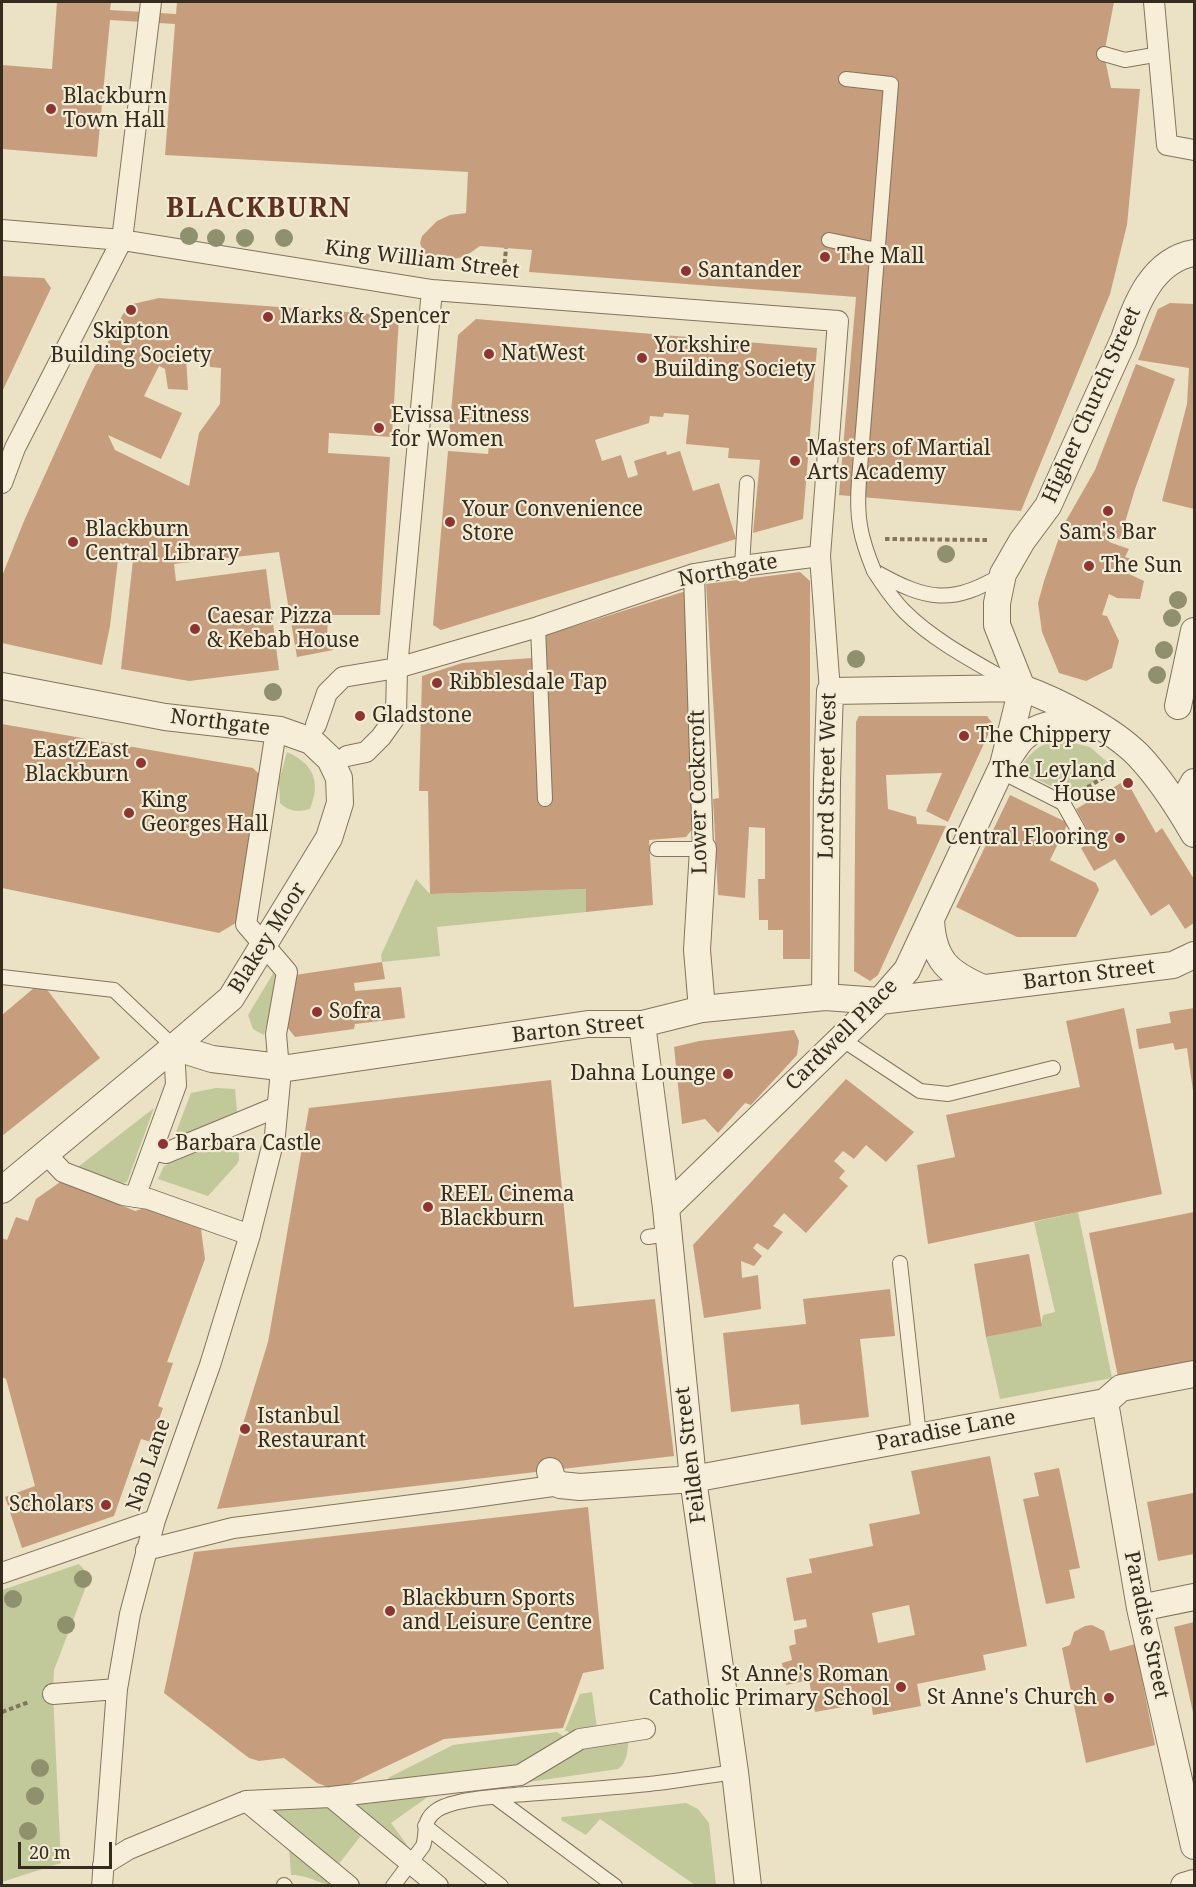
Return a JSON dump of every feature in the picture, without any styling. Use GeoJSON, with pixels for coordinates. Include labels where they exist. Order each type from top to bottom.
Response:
{"type":"FeatureCollection","features":[{"type":"Feature","properties":{"kind":"street"},"geometry":{"type":"LineString","coordinates":[[2,483],[15,448],[122,240],[152,2]]}},
{"type":"Feature","properties":{"kind":"street"},"geometry":{"type":"LineString","coordinates":[[1154,2],[1167,145],[1194,150]]}},
{"type":"Feature","properties":{"kind":"street","name":"King William Street"},"geometry":{"type":"LineString","coordinates":[[2,230],[122,240],[432,290],[838,321]]}},
{"type":"Feature","properties":{"kind":"street","name":"Higher Church Street"},"geometry":{"type":"LineString","coordinates":[[1022,688],[997,625],[997,603],[1003,574],[1022,541],[1048,506],[1145,289],[1161,269],[1181,255],[1194,253]]}},
{"type":"Feature","properties":{"kind":"street"},"geometry":{"type":"LineString","coordinates":[[339,758],[366,752],[381,737],[396,716],[397,668],[432,290]]}},
{"type":"Feature","properties":{"kind":"street","name":"Lord Street West"},"geometry":{"type":"LineString","coordinates":[[825,997],[830,691],[820,556],[838,321]]}},
{"type":"Feature","properties":{"kind":"street","name":"Northgate"},"geometry":{"type":"LineString","coordinates":[[2,686],[165,717],[314,733],[327,693],[343,677],[397,668],[538,627],[694,574],[820,556]]}},
{"type":"Feature","properties":{"kind":"street","name":"Lower Cockcroft"},"geometry":{"type":"LineString","coordinates":[[694,574],[703,849],[697,950],[702,1009]]}},
{"type":"Feature","properties":{"kind":"street"},"geometry":{"type":"LineString","coordinates":[[1178,706],[1193,647]]}},
{"type":"Feature","properties":{"kind":"street"},"geometry":{"type":"LineString","coordinates":[[830,691],[1022,688],[1044,696],[1122,740],[1139,756],[1188,823]]}},
{"type":"Feature","properties":{"kind":"street","name":"Cardwell Place"},"geometry":{"type":"LineString","coordinates":[[666,1208],[880,1001],[907,970],[1001,768],[1022,688]]}},
{"type":"Feature","properties":{"kind":"street","name":"Cardwell Place"},"geometry":{"type":"LineString","coordinates":[[1001,768],[1023,738],[1043,727],[1068,721],[1093,723]]}},
{"type":"Feature","properties":{"kind":"street","name":"Nab Lane"},"geometry":{"type":"LineString","coordinates":[[102,1886],[117,1689],[130,1614],[155,1520],[210,1365],[250,1234],[275,1135],[280,1068],[276,1034],[287,972],[246,924],[275,737],[280,730]]}},
{"type":"Feature","properties":{"kind":"street","name":"Blakey Moor"},"geometry":{"type":"LineString","coordinates":[[2,1190],[231,998],[330,838],[340,802],[339,758],[314,733]]}},
{"type":"Feature","properties":{"kind":"street"},"geometry":{"type":"LineString","coordinates":[[1188,823],[1190,789],[1194,782]]}},
{"type":"Feature","properties":{"kind":"street"},"geometry":{"type":"LineString","coordinates":[[931,920],[932,939],[941,961],[958,978],[983,988]]}},
{"type":"Feature","properties":{"kind":"street","name":"Barton Street"},"geometry":{"type":"LineString","coordinates":[[174,1047],[212,1059],[280,1068],[588,1024],[642,1024],[702,1009],[825,997],[880,1001],[1173,965],[1194,955]]}},
{"type":"Feature","properties":{"kind":"street","name":"Feilden Street"},"geometry":{"type":"LineString","coordinates":[[642,1024],[666,1208],[658,1236],[735,1772],[748,1886]]}},
{"type":"Feature","properties":{"kind":"street"},"geometry":{"type":"LineString","coordinates":[[135,1197],[176,1085],[174,1047]]}},
{"type":"Feature","properties":{"kind":"street"},"geometry":{"type":"LineString","coordinates":[[153,1150],[166,1154],[277,1107]]}},
{"type":"Feature","properties":{"kind":"street"},"geometry":{"type":"LineString","coordinates":[[46,1154],[63,1172],[123,1195],[149,1199],[250,1234]]}},
{"type":"Feature","properties":{"kind":"street","name":"Paradise Lane"},"geometry":{"type":"LineString","coordinates":[[555,1478],[580,1487],[693,1479],[1105,1402],[1120,1388],[1194,1374]]}},
{"type":"Feature","properties":{"kind":"street","name":"Paradise Street"},"geometry":{"type":"LineString","coordinates":[[1105,1402],[1140,1608],[1194,1846]]}},
{"type":"Feature","properties":{"kind":"street"},"geometry":{"type":"LineString","coordinates":[[146,1550],[233,1528],[414,1506],[555,1478]]}},
{"type":"Feature","properties":{"kind":"street"},"geometry":{"type":"LineString","coordinates":[[2,1573],[155,1520]]}},
{"type":"Feature","properties":{"kind":"street"},"geometry":{"type":"LineString","coordinates":[[1140,1608],[1194,1597]]}},
{"type":"Feature","properties":{"kind":"street"},"geometry":{"type":"LineString","coordinates":[[53,1694],[117,1689]]}},
{"type":"Feature","properties":{"kind":"street"},"geometry":{"type":"LineString","coordinates":[[103,1865],[129,1849],[246,1801],[331,1797],[520,1775],[580,1739],[645,1729]]}},
{"type":"Feature","properties":{"kind":"street"},"geometry":{"type":"LineString","coordinates":[[331,1797],[438,1886]]}},
{"type":"Feature","properties":{"kind":"street"},"geometry":{"type":"LineString","coordinates":[[246,1801],[349,1886]]}},
{"type":"Feature","properties":{"kind":"street"},"geometry":{"type":"LineString","coordinates":[[1184,1886],[1194,1883]]}},
{"type":"Feature","properties":{"kind":"lane"},"geometry":{"type":"LineString","coordinates":[[1104,54],[1125,60],[1160,54]]}},
{"type":"Feature","properties":{"kind":"lane"},"geometry":{"type":"LineString","coordinates":[[846,80],[891,84],[857,502],[859,525],[866,550],[874,571],[887,592],[905,612],[968,658],[1022,688]]}},
{"type":"Feature","properties":{"kind":"lane"},"geometry":{"type":"LineString","coordinates":[[829,240],[877,250]]}},
{"type":"Feature","properties":{"kind":"lane"},"geometry":{"type":"LineString","coordinates":[[742,566],[747,483]]}},
{"type":"Feature","properties":{"kind":"lane"},"geometry":{"type":"LineString","coordinates":[[874,571],[916,591],[937,596],[973,591],[1003,574]]}},
{"type":"Feature","properties":{"kind":"lane"},"geometry":{"type":"LineString","coordinates":[[538,627],[545,799]]}},
{"type":"Feature","properties":{"kind":"lane"},"geometry":{"type":"LineString","coordinates":[[1001,768],[1063,803],[1080,835]]}},
{"type":"Feature","properties":{"kind":"lane"},"geometry":{"type":"LineString","coordinates":[[657,849],[703,849]]}},
{"type":"Feature","properties":{"kind":"lane"},"geometry":{"type":"LineString","coordinates":[[2,977],[114,990],[174,1047]]}},
{"type":"Feature","properties":{"kind":"lane"},"geometry":{"type":"LineString","coordinates":[[840,1038],[920,1091],[948,1094],[1053,1068]]}},
{"type":"Feature","properties":{"kind":"lane"},"geometry":{"type":"LineString","coordinates":[[900,1263],[919,1436]]}},
{"type":"Feature","properties":{"kind":"lane"},"geometry":{"type":"LineString","coordinates":[[393,1886],[423,1846],[426,1840],[425,1827],[430,1815],[439,1808],[495,1797],[651,1784],[735,1772]]}},
{"type":"Feature","properties":{"kind":"lane"},"geometry":{"type":"LineString","coordinates":[[495,1797],[615,1886]]}},
{"type":"Feature","properties":{"kind":"lane"},"geometry":{"type":"LineString","coordinates":[[425,1827],[501,1886]]}},
{"type":"Feature","properties":{"kind":"path"},"geometry":{"type":"LineString","coordinates":[[875,539],[1022,541]]}},
{"type":"Feature","properties":{"kind":"green space"},"geometry":{"type":"Polygon","coordinates":[[[1061,740],[1090,747],[1113,767],[1074,797],[1017,770],[1040,747],[1061,740]]]}},
{"type":"Feature","properties":{"kind":"green space"},"geometry":{"type":"Polygon","coordinates":[[[287,752],[304,762],[313,775],[315,790],[310,809],[294,810],[280,803],[279,781],[287,752]]]}},
{"type":"Feature","properties":{"kind":"green space"},"geometry":{"type":"Polygon","coordinates":[[[416,879],[430,894],[586,889],[586,912],[437,927],[440,956],[382,962],[381,955],[416,879]]]}},
{"type":"Feature","properties":{"kind":"green space"},"geometry":{"type":"Polygon","coordinates":[[[277,967],[279,972],[264,1035],[253,1029],[248,1015],[277,967]]]}},
{"type":"Feature","properties":{"kind":"green space"},"geometry":{"type":"Polygon","coordinates":[[[216,1088],[235,1089],[237,1111],[235,1114],[173,1140],[191,1093],[216,1088]]]}},
{"type":"Feature","properties":{"kind":"green space"},"geometry":{"type":"Polygon","coordinates":[[[154,1108],[127,1182],[123,1183],[78,1167],[154,1108]]]}},
{"type":"Feature","properties":{"kind":"green space"},"geometry":{"type":"Polygon","coordinates":[[[238,1136],[239,1160],[208,1196],[158,1179],[164,1166],[238,1136]]]}},
{"type":"Feature","properties":{"kind":"green space"},"geometry":{"type":"Polygon","coordinates":[[[1078,1212],[1112,1378],[1000,1399],[986,1337],[1041,1326],[1043,1315],[1055,1312],[1034,1222],[1078,1212]]]}},
{"type":"Feature","properties":{"kind":"green space"},"geometry":{"type":"Polygon","coordinates":[[[79,1564],[90,1576],[54,1670],[53,1694],[61,1863],[2,1882],[2,1590],[79,1564]]]}},
{"type":"Feature","properties":{"kind":"green space"},"geometry":{"type":"Polygon","coordinates":[[[592,1692],[597,1728],[573,1735],[565,1730],[580,1694],[592,1692]]]}},
{"type":"Feature","properties":{"kind":"green space"},"geometry":{"type":"Polygon","coordinates":[[[557,1732],[566,1738],[515,1767],[389,1780],[388,1778],[453,1745],[557,1732]]]}},
{"type":"Feature","properties":{"kind":"green space"},"geometry":{"type":"Polygon","coordinates":[[[629,1739],[625,1759],[618,1769],[522,1783],[587,1746],[629,1739]]]}},
{"type":"Feature","properties":{"kind":"green space"},"geometry":{"type":"Polygon","coordinates":[[[436,1791],[391,1823],[407,1845],[403,1851],[343,1802],[436,1791]]]}},
{"type":"Feature","properties":{"kind":"green space"},"geometry":{"type":"Polygon","coordinates":[[[686,1803],[698,1809],[709,1823],[716,1885],[695,1885],[600,1819],[586,1835],[561,1820],[562,1817],[686,1803]]]}},
{"type":"Feature","properties":{"kind":"green space"},"geometry":{"type":"Polygon","coordinates":[[[326,1804],[363,1833],[338,1865],[267,1809],[326,1804]]]}},
{"type":"Feature","properties":{"kind":"green space"},"geometry":{"type":"Polygon","coordinates":[[[289,1847],[336,1885],[291,1875],[289,1847]]]}},
{"type":"Feature","properties":{"kind":"building","name":"The Mall"},"geometry":{"type":"Polygon","coordinates":[[[57,2],[111,2],[110,10],[176,14],[177,2],[1114,2],[1104,54],[1111,88],[1140,89],[1127,225],[1110,294],[1021,511],[839,495],[856,297],[529,272],[532,250],[480,246],[459,258],[437,261],[428,257],[423,251],[420,243],[422,236],[437,221],[450,215],[466,213],[468,172],[165,155],[175,24],[110,20],[97,157],[2,149],[2,65],[52,69],[57,2]]]}},
{"type":"Feature","properties":{"kind":"building"},"geometry":{"type":"Polygon","coordinates":[[[2,276],[44,278],[51,288],[2,392],[2,276]]]}},
{"type":"Feature","properties":{"kind":"building"},"geometry":{"type":"Polygon","coordinates":[[[159,298],[399,316],[392,437],[329,433],[328,453],[390,457],[380,615],[328,615],[327,638],[331,637],[333,650],[297,657],[279,552],[174,564],[176,581],[266,569],[279,670],[189,681],[121,669],[134,551],[120,543],[110,626],[102,665],[2,643],[2,576],[24,521],[91,373],[123,314],[133,304],[159,298]],[[186,356],[188,390],[168,389],[165,369],[159,366],[144,396],[182,413],[161,459],[108,435],[115,450],[189,486],[199,433],[220,404],[221,368],[210,367],[209,357],[186,356]]]}},
{"type":"Feature","properties":{"kind":"building"},"geometry":{"type":"Polygon","coordinates":[[[1170,303],[1194,304],[1194,509],[1162,501],[1187,404],[1189,368],[1138,360],[1158,309],[1170,303]]]}},
{"type":"Feature","properties":{"kind":"building"},"geometry":{"type":"Polygon","coordinates":[[[476,319],[817,348],[803,519],[753,533],[760,460],[728,458],[729,448],[686,444],[689,415],[664,413],[663,417],[650,416],[649,423],[595,440],[602,461],[621,455],[628,478],[638,475],[634,461],[666,451],[667,455],[680,451],[693,491],[719,483],[736,539],[441,630],[433,625],[448,451],[488,454],[490,437],[449,434],[458,335],[476,319]]]}},
{"type":"Feature","properties":{"kind":"building"},"geometry":{"type":"Polygon","coordinates":[[[1136,364],[1175,379],[1135,489],[1120,539],[1111,537],[1109,542],[1129,549],[1125,557],[1132,559],[1127,573],[1144,581],[1140,599],[1117,598],[1109,594],[1102,615],[1107,616],[1119,641],[1112,668],[1086,681],[1059,673],[1042,632],[1038,603],[1063,526],[1095,470],[1136,364]]]}},
{"type":"Feature","properties":{"kind":"building"},"geometry":{"type":"Polygon","coordinates":[[[800,572],[810,581],[810,959],[783,959],[783,930],[768,930],[768,920],[759,920],[758,879],[765,879],[765,828],[749,827],[745,898],[718,895],[713,799],[719,798],[706,584],[800,572]]]}},
{"type":"Feature","properties":{"kind":"building"},"geometry":{"type":"Polygon","coordinates":[[[689,590],[701,818],[686,837],[649,840],[653,905],[586,912],[586,889],[430,894],[428,791],[419,791],[422,676],[462,663],[532,658],[538,802],[551,801],[544,636],[689,590]]]}},
{"type":"Feature","properties":{"kind":"building"},"geometry":{"type":"Polygon","coordinates":[[[859,716],[987,716],[993,724],[948,822],[926,811],[942,773],[886,775],[888,809],[916,817],[917,824],[946,826],[878,975],[870,981],[854,971],[856,722],[859,716]]]}},
{"type":"Feature","properties":{"kind":"building","name":"King Georges Hall"},"geometry":{"type":"Polygon","coordinates":[[[2,724],[253,768],[263,778],[239,921],[219,933],[2,888],[2,724]]]}},
{"type":"Feature","properties":{"kind":"building"},"geometry":{"type":"Polygon","coordinates":[[[1126,780],[1156,833],[1162,828],[1194,879],[1194,923],[1185,929],[1169,904],[1151,916],[1115,859],[1094,871],[1081,848],[1094,841],[1076,809],[1126,780]]]}},
{"type":"Feature","properties":{"kind":"building"},"geometry":{"type":"Polygon","coordinates":[[[1010,795],[1068,823],[1050,860],[1096,883],[1099,890],[1076,937],[1017,937],[956,907],[1010,795]]]}},
{"type":"Feature","properties":{"kind":"building"},"geometry":{"type":"Polygon","coordinates":[[[382,962],[385,979],[354,983],[355,991],[401,987],[405,1018],[355,1024],[354,1029],[295,1037],[287,1027],[295,975],[382,962]]]}},
{"type":"Feature","properties":{"kind":"building"},"geometry":{"type":"Polygon","coordinates":[[[41,982],[100,1058],[2,1136],[2,1015],[41,982]]]}},
{"type":"Feature","properties":{"kind":"building"},"geometry":{"type":"Polygon","coordinates":[[[1124,1008],[1162,1194],[928,1244],[917,1165],[955,1157],[946,1115],[1080,1087],[1066,1021],[1124,1008]]]}},
{"type":"Feature","properties":{"kind":"building"},"geometry":{"type":"Polygon","coordinates":[[[1194,1008],[1193,1091],[1187,1048],[1175,1050],[1173,1043],[1139,1049],[1136,1029],[1171,1023],[1169,1012],[1194,1008]]]}},
{"type":"Feature","properties":{"kind":"building","name":"Dahna Lounge"},"geometry":{"type":"Polygon","coordinates":[[[794,1030],[799,1041],[797,1055],[751,1105],[745,1103],[718,1133],[705,1119],[682,1124],[674,1047],[699,1041],[794,1030]]]}},
{"type":"Feature","properties":{"kind":"building"},"geometry":{"type":"Polygon","coordinates":[[[846,1079],[914,1132],[886,1162],[866,1145],[854,1159],[843,1151],[834,1161],[845,1171],[839,1178],[848,1186],[806,1233],[784,1213],[773,1226],[783,1232],[768,1250],[757,1243],[753,1248],[762,1256],[754,1266],[741,1261],[742,1278],[758,1275],[761,1309],[704,1318],[693,1245],[846,1079]]]}},
{"type":"Feature","properties":{"kind":"building"},"geometry":{"type":"Polygon","coordinates":[[[551,1080],[574,1307],[655,1299],[674,1456],[217,1509],[268,1342],[309,1108],[551,1080]]]}},
{"type":"Feature","properties":{"kind":"building"},"geometry":{"type":"Polygon","coordinates":[[[63,1180],[118,1200],[121,1205],[135,1211],[145,1208],[201,1229],[205,1259],[167,1362],[173,1363],[158,1406],[163,1408],[151,1442],[141,1439],[114,1516],[22,1548],[5,1497],[35,1486],[6,1379],[2,1377],[2,1238],[7,1240],[16,1217],[28,1221],[36,1199],[63,1180]]]}},
{"type":"Feature","properties":{"kind":"building"},"geometry":{"type":"Polygon","coordinates":[[[1194,1212],[1194,1361],[1118,1377],[1089,1233],[1194,1212]]]}},
{"type":"Feature","properties":{"kind":"building"},"geometry":{"type":"Polygon","coordinates":[[[1029,1254],[1042,1326],[986,1337],[974,1264],[1029,1254]]]}},
{"type":"Feature","properties":{"kind":"building"},"geometry":{"type":"Polygon","coordinates":[[[890,1289],[895,1336],[860,1339],[869,1417],[801,1425],[799,1404],[731,1412],[723,1333],[806,1324],[803,1299],[890,1289]]]}},
{"type":"Feature","properties":{"kind":"building"},"geometry":{"type":"Polygon","coordinates":[[[990,1456],[1027,1646],[983,1655],[986,1670],[917,1684],[921,1706],[873,1715],[871,1702],[815,1712],[809,1680],[786,1685],[782,1663],[792,1660],[789,1646],[796,1644],[794,1630],[807,1627],[806,1619],[794,1621],[786,1578],[812,1573],[809,1559],[873,1546],[869,1524],[920,1514],[911,1471],[990,1456]],[[909,1605],[872,1613],[878,1643],[915,1635],[909,1605]]]}},
{"type":"Feature","properties":{"kind":"building"},"geometry":{"type":"Polygon","coordinates":[[[1059,1468],[1080,1568],[1069,1570],[1075,1598],[1046,1604],[1023,1499],[1039,1496],[1034,1473],[1059,1468]]]}},
{"type":"Feature","properties":{"kind":"building"},"geometry":{"type":"Polygon","coordinates":[[[1193,1493],[1194,1554],[1158,1561],[1147,1502],[1193,1493]]]}},
{"type":"Feature","properties":{"kind":"building","name":"Blackburn Sports and Leisure Centre"},"geometry":{"type":"Polygon","coordinates":[[[588,1507],[604,1669],[583,1673],[563,1728],[444,1739],[343,1787],[331,1788],[317,1783],[284,1758],[259,1761],[249,1758],[164,1693],[194,1552],[588,1507]]]}},
{"type":"Feature","properties":{"kind":"building"},"geometry":{"type":"Polygon","coordinates":[[[1194,1622],[1194,1717],[1174,1627],[1194,1622]]]}},
{"type":"Feature","properties":{"kind":"building","name":"St Anne's Church"},"geometry":{"type":"Polygon","coordinates":[[[1092,1625],[1104,1631],[1110,1651],[1135,1644],[1155,1745],[1086,1763],[1062,1648],[1070,1645],[1074,1632],[1092,1625]]]}},
{"type":"Feature","properties":{"kind":"place","name":"Blackburn Town Hall"},"geometry":{"type":"Point","coordinates":[51,109]}},
{"type":"Feature","properties":{"kind":"place","name":"The Mall"},"geometry":{"type":"Point","coordinates":[825,257]}},
{"type":"Feature","properties":{"kind":"place","name":"Santander"},"geometry":{"type":"Point","coordinates":[686,271]}},
{"type":"Feature","properties":{"kind":"place","name":"Skipton Building Society"},"geometry":{"type":"Point","coordinates":[131,310]}},
{"type":"Feature","properties":{"kind":"place","name":"Marks & Spencer"},"geometry":{"type":"Point","coordinates":[268,317]}},
{"type":"Feature","properties":{"kind":"place","name":"NatWest"},"geometry":{"type":"Point","coordinates":[489,354]}},
{"type":"Feature","properties":{"kind":"place","name":"Yorkshire Building Society"},"geometry":{"type":"Point","coordinates":[642,358]}},
{"type":"Feature","properties":{"kind":"place","name":"Evissa Fitness for Women"},"geometry":{"type":"Point","coordinates":[379,428]}},
{"type":"Feature","properties":{"kind":"place","name":"Masters of Martial Arts Academy"},"geometry":{"type":"Point","coordinates":[795,461]}},
{"type":"Feature","properties":{"kind":"place","name":"Sam's Bar"},"geometry":{"type":"Point","coordinates":[1108,511]}},
{"type":"Feature","properties":{"kind":"place","name":"Your Convenience Store"},"geometry":{"type":"Point","coordinates":[450,522]}},
{"type":"Feature","properties":{"kind":"place","name":"Blackburn Central Library"},"geometry":{"type":"Point","coordinates":[73,542]}},
{"type":"Feature","properties":{"kind":"place","name":"The Sun"},"geometry":{"type":"Point","coordinates":[1089,566]}},
{"type":"Feature","properties":{"kind":"place","name":"Caesar Pizza & Kebab House"},"geometry":{"type":"Point","coordinates":[195,629]}},
{"type":"Feature","properties":{"kind":"place","name":"Ribblesdale Tap"},"geometry":{"type":"Point","coordinates":[437,683]}},
{"type":"Feature","properties":{"kind":"place","name":"Gladstone"},"geometry":{"type":"Point","coordinates":[360,716]}},
{"type":"Feature","properties":{"kind":"place","name":"The Chippery"},"geometry":{"type":"Point","coordinates":[964,736]}},
{"type":"Feature","properties":{"kind":"place","name":"EastZEast Blackburn"},"geometry":{"type":"Point","coordinates":[141,763]}},
{"type":"Feature","properties":{"kind":"place","name":"The Leyland House"},"geometry":{"type":"Point","coordinates":[1128,783]}},
{"type":"Feature","properties":{"kind":"place","name":"King Georges Hall"},"geometry":{"type":"Point","coordinates":[129,813]}},
{"type":"Feature","properties":{"kind":"place","name":"Central Flooring"},"geometry":{"type":"Point","coordinates":[1120,838]}},
{"type":"Feature","properties":{"kind":"place","name":"Sofra"},"geometry":{"type":"Point","coordinates":[317,1012]}},
{"type":"Feature","properties":{"kind":"place","name":"Dahna Lounge"},"geometry":{"type":"Point","coordinates":[728,1074]}},
{"type":"Feature","properties":{"kind":"place","name":"Barbara Castle"},"geometry":{"type":"Point","coordinates":[163,1144]}},
{"type":"Feature","properties":{"kind":"place","name":"REEL Cinema Blackburn"},"geometry":{"type":"Point","coordinates":[428,1207]}},
{"type":"Feature","properties":{"kind":"place","name":"Istanbul Restaurant"},"geometry":{"type":"Point","coordinates":[245,1429]}},
{"type":"Feature","properties":{"kind":"place","name":"Scholars"},"geometry":{"type":"Point","coordinates":[106,1505]}},
{"type":"Feature","properties":{"kind":"place","name":"Blackburn Sports and Leisure Centre"},"geometry":{"type":"Point","coordinates":[390,1611]}},
{"type":"Feature","properties":{"kind":"place","name":"St Anne's Roman Catholic Primary School"},"geometry":{"type":"Point","coordinates":[901,1687]}},
{"type":"Feature","properties":{"kind":"place","name":"St Anne's Church"},"geometry":{"type":"Point","coordinates":[1109,1698]}},
{"type":"Feature","properties":{"kind":"district","name":"BLACKBURN"},"geometry":{"type":"Point","coordinates":[259,209]}}]}
